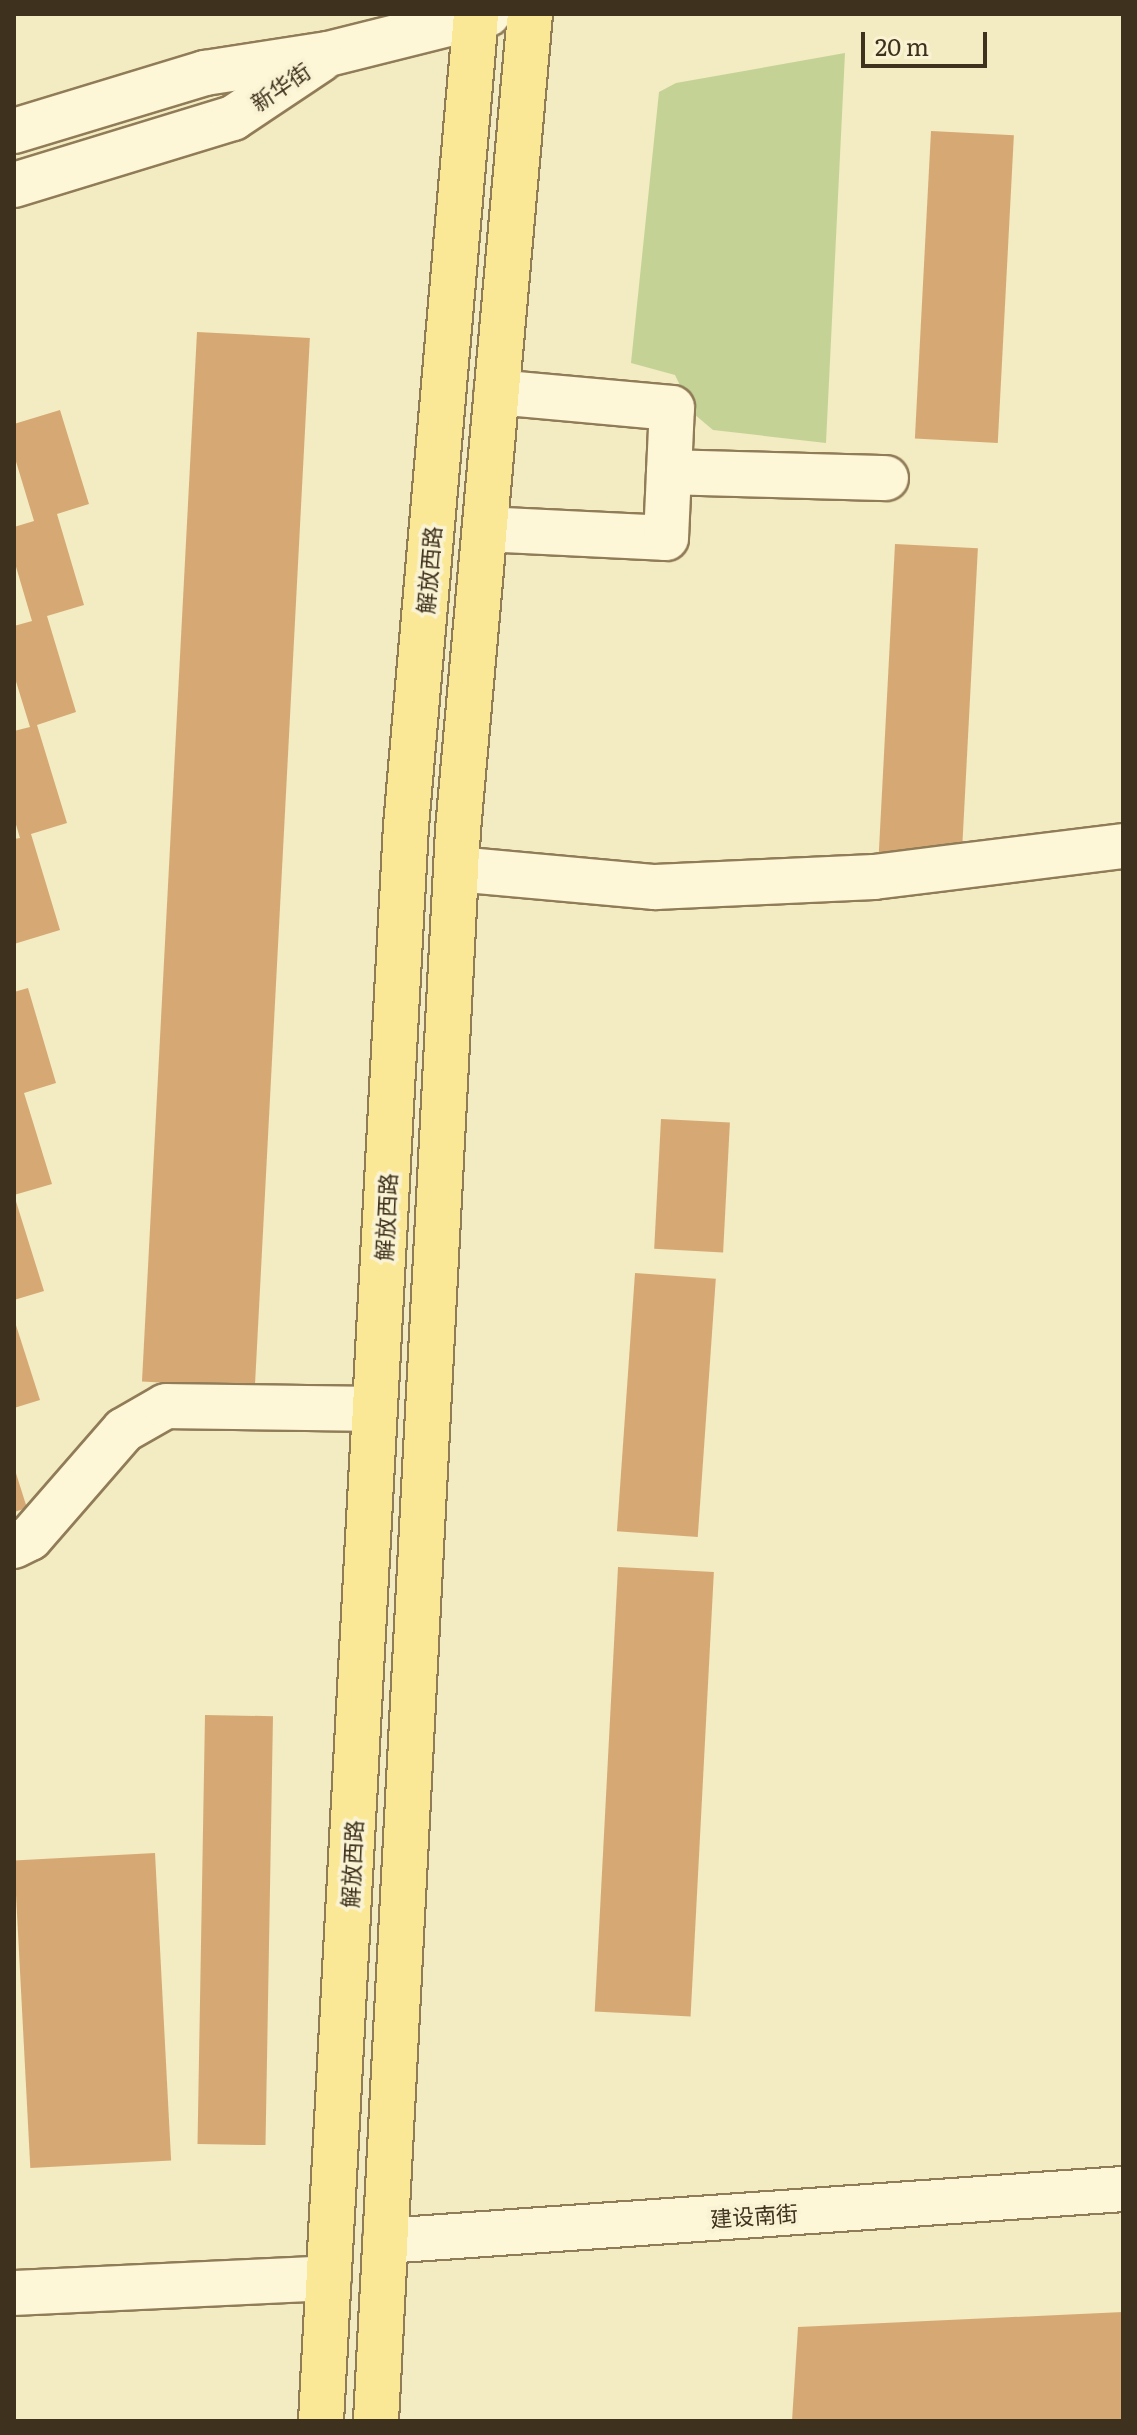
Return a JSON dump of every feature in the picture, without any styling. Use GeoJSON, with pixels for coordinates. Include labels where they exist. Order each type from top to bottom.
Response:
{"type":"FeatureCollection","features":[{"type":"Feature","properties":{"kind":"main road"},"geometry":{"type":"LineString","coordinates":[[376,2421],[456,869],[530,14]]}},
{"type":"Feature","properties":{"kind":"main road","name":"解放西路"},"geometry":{"type":"LineString","coordinates":[[321,2421],[406,826],[480,15]]}},
{"type":"Feature","properties":{"kind":"street"},"geometry":{"type":"LineString","coordinates":[[328,54],[480,15]]}},
{"type":"Feature","properties":{"kind":"street","name":"新华街"},"geometry":{"type":"LineString","coordinates":[[14,131],[205,73],[328,54]]}},
{"type":"Feature","properties":{"kind":"street","name":"新华街"},"geometry":{"type":"LineString","coordinates":[[14,185],[233,118],[328,54]]}},
{"type":"Feature","properties":{"kind":"street"},"geometry":{"type":"LineString","coordinates":[[485,529],[666,538],[672,408],[497,392]]}},
{"type":"Feature","properties":{"kind":"street"},"geometry":{"type":"LineString","coordinates":[[669,472],[886,478]]}},
{"type":"Feature","properties":{"kind":"street"},"geometry":{"type":"LineString","coordinates":[[456,869],[655,887],[874,877],[1123,846]]}},
{"type":"Feature","properties":{"kind":"street"},"geometry":{"type":"LineString","coordinates":[[14,1546],[30,1538],[124,1430],[166,1406],[375,1409]]}},
{"type":"Feature","properties":{"kind":"street","name":"建设南街"},"geometry":{"type":"LineString","coordinates":[[385,2241],[1123,2189]]}},
{"type":"Feature","properties":{"kind":"street"},"geometry":{"type":"LineString","coordinates":[[14,2293],[329,2278]]}},
{"type":"Feature","properties":{"kind":"green space"},"geometry":{"type":"Polygon","coordinates":[[[845,53],[826,443],[713,430],[694,414],[675,375],[631,363],[659,92],[676,83],[845,53]]]}},
{"type":"Feature","properties":{"kind":"building"},"geometry":{"type":"Polygon","coordinates":[[[931,131],[1014,135],[998,443],[915,439],[931,131]]]}},
{"type":"Feature","properties":{"kind":"building"},"geometry":{"type":"Polygon","coordinates":[[[197,332],[310,338],[255,1387],[142,1382],[197,332]]]}},
{"type":"Feature","properties":{"kind":"building"},"geometry":{"type":"Polygon","coordinates":[[[60,410],[89,504],[57,514],[84,605],[47,616],[76,712],[37,725],[67,823],[31,834],[60,930],[14,944],[14,839],[20,838],[14,818],[14,731],[30,727],[14,675],[14,626],[32,621],[14,560],[14,527],[34,521],[14,455],[14,424],[60,410]]]}},
{"type":"Feature","properties":{"kind":"building"},"geometry":{"type":"Polygon","coordinates":[[[895,544],[978,548],[962,857],[879,853],[895,544]]]}},
{"type":"Feature","properties":{"kind":"building"},"geometry":{"type":"Polygon","coordinates":[[[28,988],[56,1083],[24,1093],[52,1184],[14,1195],[14,992],[28,988]]]}},
{"type":"Feature","properties":{"kind":"building"},"geometry":{"type":"Polygon","coordinates":[[[661,1119],[730,1123],[723,1252],[654,1249],[661,1119]]]}},
{"type":"Feature","properties":{"kind":"building"},"geometry":{"type":"Polygon","coordinates":[[[14,1195],[44,1291],[14,1300],[14,1195]]]}},
{"type":"Feature","properties":{"kind":"building"},"geometry":{"type":"Polygon","coordinates":[[[635,1273],[716,1279],[698,1537],[617,1531],[635,1273]]]}},
{"type":"Feature","properties":{"kind":"building"},"geometry":{"type":"Polygon","coordinates":[[[14,1319],[40,1400],[14,1408],[14,1319]]]}},
{"type":"Feature","properties":{"kind":"building"},"geometry":{"type":"Polygon","coordinates":[[[14,1467],[27,1508],[14,1512],[14,1467]]]}},
{"type":"Feature","properties":{"kind":"building"},"geometry":{"type":"Polygon","coordinates":[[[618,1567],[714,1572],[691,2016],[595,2011],[618,1567]]]}},
{"type":"Feature","properties":{"kind":"building"},"geometry":{"type":"Polygon","coordinates":[[[205,1715],[273,1716],[266,2145],[198,2144],[205,1715]]]}},
{"type":"Feature","properties":{"kind":"building"},"geometry":{"type":"Polygon","coordinates":[[[155,1853],[171,2161],[30,2168],[14,1860],[155,1853]]]}},
{"type":"Feature","properties":{"kind":"building"},"geometry":{"type":"Polygon","coordinates":[[[1123,2312],[1123,2421],[792,2421],[798,2327],[1123,2312]]]}}]}
